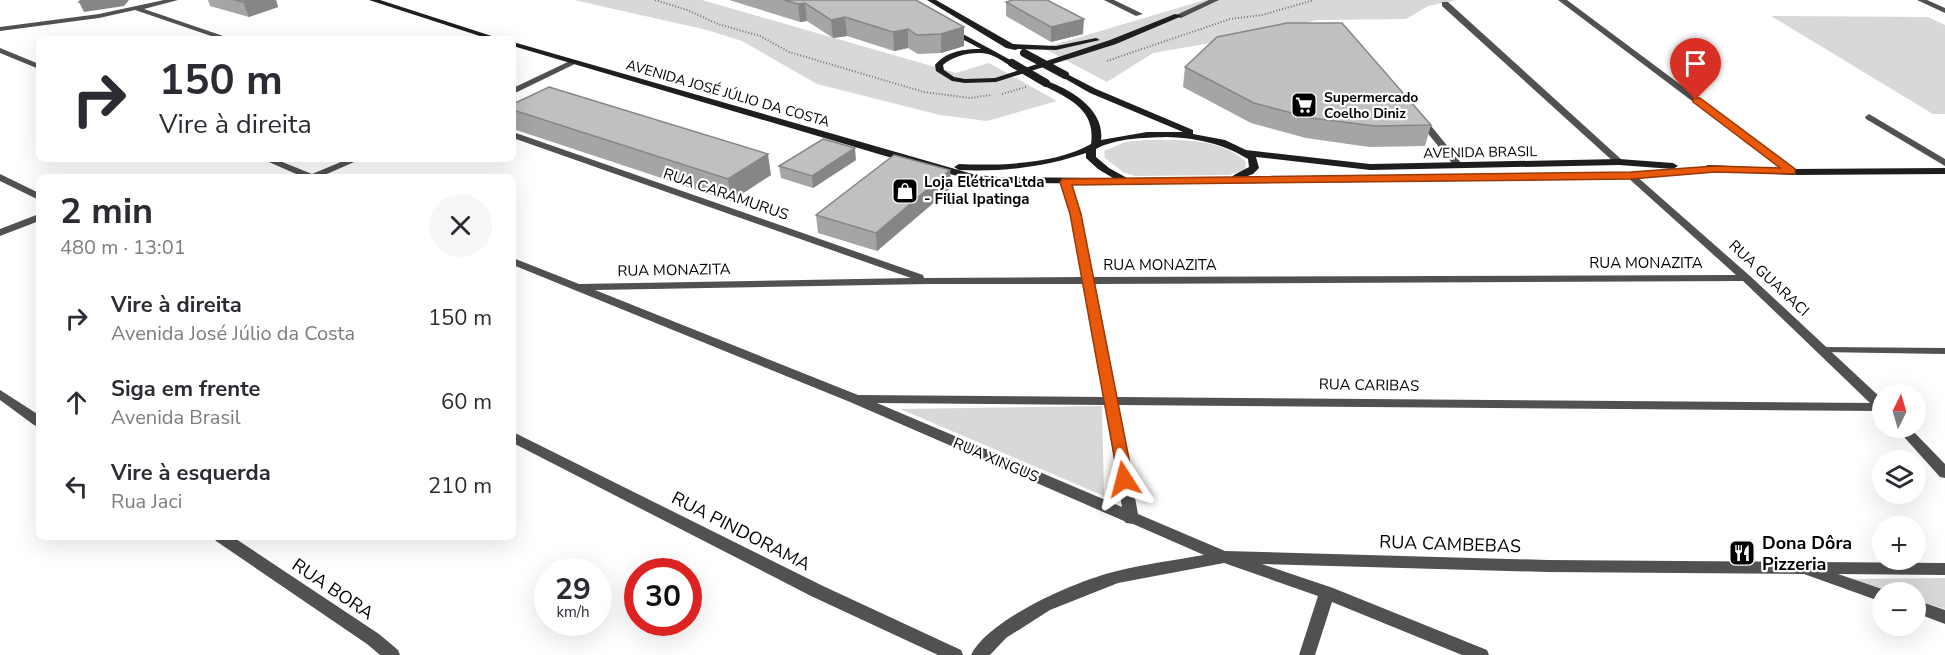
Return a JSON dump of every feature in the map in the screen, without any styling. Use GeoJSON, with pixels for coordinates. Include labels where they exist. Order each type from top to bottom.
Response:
{"type":"FeatureCollection","features":[{"type":"Feature","properties":{"kind":"main road"},"geometry":{"type":"LineString","coordinates":[[365,0],[377,1],[488,36]]}},
{"type":"Feature","properties":{"kind":"main road"},"geometry":{"type":"LineString","coordinates":[[931,0],[1009,46],[1094,91],[1205,138]]}},
{"type":"Feature","properties":{"kind":"main road"},"geometry":{"type":"LineString","coordinates":[[1009,46],[1037,49],[1069,46],[1178,16]]}},
{"type":"Feature","properties":{"kind":"main road"},"geometry":{"type":"LineString","coordinates":[[991,52],[952,56],[944,59],[939,65],[940,71],[952,79],[996,80],[1113,42],[1178,16]]}},
{"type":"Feature","properties":{"kind":"main road"},"geometry":{"type":"LineString","coordinates":[[940,23],[1071,96],[1090,110],[1099,134],[1091,158],[1113,175],[1131,180]]}},
{"type":"Feature","properties":{"kind":"main road","name":"AVENIDA JOSÉ JÚLIO DA COSTA"},"geometry":{"type":"LineString","coordinates":[[516,45],[976,178],[1066,182],[1231,180]]}},
{"type":"Feature","properties":{"kind":"main road","name":"AVENIDA JOSÉ JÚLIO DA COSTA"},"geometry":{"type":"LineString","coordinates":[[935,166],[987,169],[1022,167],[1051,162],[1094,146],[1160,134],[1205,138]]}},
{"type":"Feature","properties":{"kind":"main road","name":"AVENIDA BRASIL"},"geometry":{"type":"LineString","coordinates":[[1205,138],[1246,153],[1370,167],[1619,162],[1792,172],[1945,171]]}},
{"type":"Feature","properties":{"kind":"main road"},"geometry":{"type":"LineString","coordinates":[[1231,180],[1254,168],[1252,158],[1246,153]]}},
{"type":"Feature","properties":{"kind":"main road","name":"AVENIDA BRASIL"},"geometry":{"type":"LineString","coordinates":[[1231,180],[1631,176],[1715,169]]}},
{"type":"Feature","properties":{"kind":"street"},"geometry":{"type":"LineString","coordinates":[[0,28],[138,9],[174,0]]}},
{"type":"Feature","properties":{"kind":"street"},"geometry":{"type":"LineString","coordinates":[[1108,0],[1139,14]]}},
{"type":"Feature","properties":{"kind":"street"},"geometry":{"type":"LineString","coordinates":[[1178,16],[1215,0]]}},
{"type":"Feature","properties":{"kind":"street"},"geometry":{"type":"LineString","coordinates":[[1562,0],[1792,172]]}},
{"type":"Feature","properties":{"kind":"street"},"geometry":{"type":"LineString","coordinates":[[1921,0],[1945,11]]}},
{"type":"Feature","properties":{"kind":"street"},"geometry":{"type":"LineString","coordinates":[[1445,4],[1619,162]]}},
{"type":"Feature","properties":{"kind":"street"},"geometry":{"type":"LineString","coordinates":[[138,9],[219,36]]}},
{"type":"Feature","properties":{"kind":"street"},"geometry":{"type":"LineString","coordinates":[[0,50],[36,66]]}},
{"type":"Feature","properties":{"kind":"street"},"geometry":{"type":"LineString","coordinates":[[516,90],[575,62]]}},
{"type":"Feature","properties":{"kind":"street"},"geometry":{"type":"LineString","coordinates":[[1416,114],[1459,166]]}},
{"type":"Feature","properties":{"kind":"street"},"geometry":{"type":"LineString","coordinates":[[1869,117],[1945,163]]}},
{"type":"Feature","properties":{"kind":"street","name":"RUA CARAMURUS"},"geometry":{"type":"LineString","coordinates":[[516,136],[929,281]]}},
{"type":"Feature","properties":{"kind":"street"},"geometry":{"type":"LineString","coordinates":[[274,162],[304,174]]}},
{"type":"Feature","properties":{"kind":"street"},"geometry":{"type":"LineString","coordinates":[[319,174],[349,162]]}},
{"type":"Feature","properties":{"kind":"street","name":"RUA GUARACI"},"geometry":{"type":"LineString","coordinates":[[1631,176],[1746,278],[1872,397]]}},
{"type":"Feature","properties":{"kind":"street"},"geometry":{"type":"LineString","coordinates":[[0,177],[36,195]]}},
{"type":"Feature","properties":{"kind":"street"},"geometry":{"type":"LineString","coordinates":[[1066,182],[1076,214],[1131,519]]}},
{"type":"Feature","properties":{"kind":"street"},"geometry":{"type":"LineString","coordinates":[[0,233],[36,218]]}},
{"type":"Feature","properties":{"kind":"street","name":"RUA XINGUS"},"geometry":{"type":"LineString","coordinates":[[516,262],[855,399],[1224,557],[1326,593],[1481,655]]}},
{"type":"Feature","properties":{"kind":"street","name":"RUA MONAZITA"},"geometry":{"type":"LineString","coordinates":[[574,287],[929,281],[1746,278]]}},
{"type":"Feature","properties":{"kind":"street"},"geometry":{"type":"LineString","coordinates":[[0,394],[36,420]]}},
{"type":"Feature","properties":{"kind":"street","name":"RUA CARIBAS"},"geometry":{"type":"LineString","coordinates":[[855,399],[1872,406]]}},
{"type":"Feature","properties":{"kind":"street"},"geometry":{"type":"LineString","coordinates":[[1912,438],[1945,473]]}},
{"type":"Feature","properties":{"kind":"street","name":"RUA PINDORAMA"},"geometry":{"type":"LineString","coordinates":[[516,439],[807,586],[955,655]]}},
{"type":"Feature","properties":{"kind":"street","name":"RUA BORA"},"geometry":{"type":"LineString","coordinates":[[225,540],[373,639],[392,655]]}},
{"type":"Feature","properties":{"kind":"street","name":"RUA CAMBEBAS"},"geometry":{"type":"LineString","coordinates":[[979,655],[1000,633],[1044,605],[1116,577],[1224,557],[1548,566],[1945,569]]}},
{"type":"Feature","properties":{"kind":"street"},"geometry":{"type":"LineString","coordinates":[[1801,568],[1872,593]]}},
{"type":"Feature","properties":{"kind":"street"},"geometry":{"type":"LineString","coordinates":[[1307,655],[1326,593]]}},
{"type":"Feature","properties":{"kind":"street"},"geometry":{"type":"LineString","coordinates":[[1926,610],[1945,617]]}},
{"type":"Feature","properties":{"kind":"lane"},"geometry":{"type":"LineString","coordinates":[[1823,350],[1945,351]]}},
{"type":"Feature","properties":{"kind":"shaded area"},"geometry":{"type":"Polygon","coordinates":[[[574,0],[702,0],[956,73],[989,63],[1057,101],[987,121],[940,115],[817,84],[742,41],[707,30],[574,0]]]}},
{"type":"Feature","properties":{"kind":"shaded area"},"geometry":{"type":"Polygon","coordinates":[[[1205,0],[1457,0],[1428,6],[1406,19],[1317,20],[1245,37],[1153,53],[1107,82],[1043,48],[1205,0]]]}},
{"type":"Feature","properties":{"kind":"shaded area"},"geometry":{"type":"Polygon","coordinates":[[[1771,16],[1928,17],[1945,25],[1945,114],[1933,114],[1771,16]]]}},
{"type":"Feature","properties":{"kind":"shaded area"},"geometry":{"type":"Polygon","coordinates":[[[1185,140],[1212,144],[1236,154],[1246,162],[1245,170],[1229,175],[1135,176],[1123,172],[1105,158],[1104,151],[1125,142],[1185,140]]]}},
{"type":"Feature","properties":{"kind":"shaded area"},"geometry":{"type":"Polygon","coordinates":[[[1102,406],[1104,496],[900,409],[1102,406]]]}},
{"type":"Feature","properties":{"kind":"shaded area"},"geometry":{"type":"Polygon","coordinates":[[[1945,578],[1945,609],[1926,603],[1926,582],[1872,582],[1872,585],[1852,579],[1945,578]]]}},
{"type":"Feature","properties":{"kind":"building"},"geometry":{"type":"Polygon","coordinates":[[[784,0],[916,0],[964,27],[941,34],[917,35],[908,29],[893,32],[845,17],[831,20],[805,3],[798,4],[784,0]]]}},
{"type":"Feature","properties":{"kind":"building"},"geometry":{"type":"Polygon","coordinates":[[[1047,0],[1084,19],[1051,27],[1006,2],[1047,0]]]}},
{"type":"Feature","properties":{"kind":"building","name":"Supermercado Coelho Diniz"},"geometry":{"type":"Polygon","coordinates":[[[1287,23],[1342,23],[1431,125],[1375,126],[1311,118],[1254,103],[1185,67],[1217,37],[1287,23]]]}},
{"type":"Feature","properties":{"kind":"building"},"geometry":{"type":"Polygon","coordinates":[[[549,87],[768,154],[728,179],[516,111],[516,103],[549,87]]]}},
{"type":"Feature","properties":{"kind":"building"},"geometry":{"type":"Polygon","coordinates":[[[823,139],[855,148],[812,176],[779,166],[823,139]]]}},
{"type":"Feature","properties":{"kind":"building"},"geometry":{"type":"Polygon","coordinates":[[[894,155],[950,170],[876,233],[816,215],[894,155]]]}},
{"type":"Feature","properties":{"kind":"place","name":"Supermercado Coelho Diniz"},"geometry":{"type":"Point","coordinates":[1304,105]}},
{"type":"Feature","properties":{"kind":"place","name":"Loja Elétrica Ltda - Filial Ipatinga"},"geometry":{"type":"Point","coordinates":[905,191]}},
{"type":"Feature","properties":{"kind":"place","name":"Dona Dôra Pizzeria"},"geometry":{"type":"Point","coordinates":[1742,553]}},
{"type":"Feature","properties":{"kind":"route"},"geometry":{"type":"LineString","coordinates":[[1124,479],[1076,214],[1066,182],[1631,176],[1715,169],[1792,172],[1696,100]]}}]}
